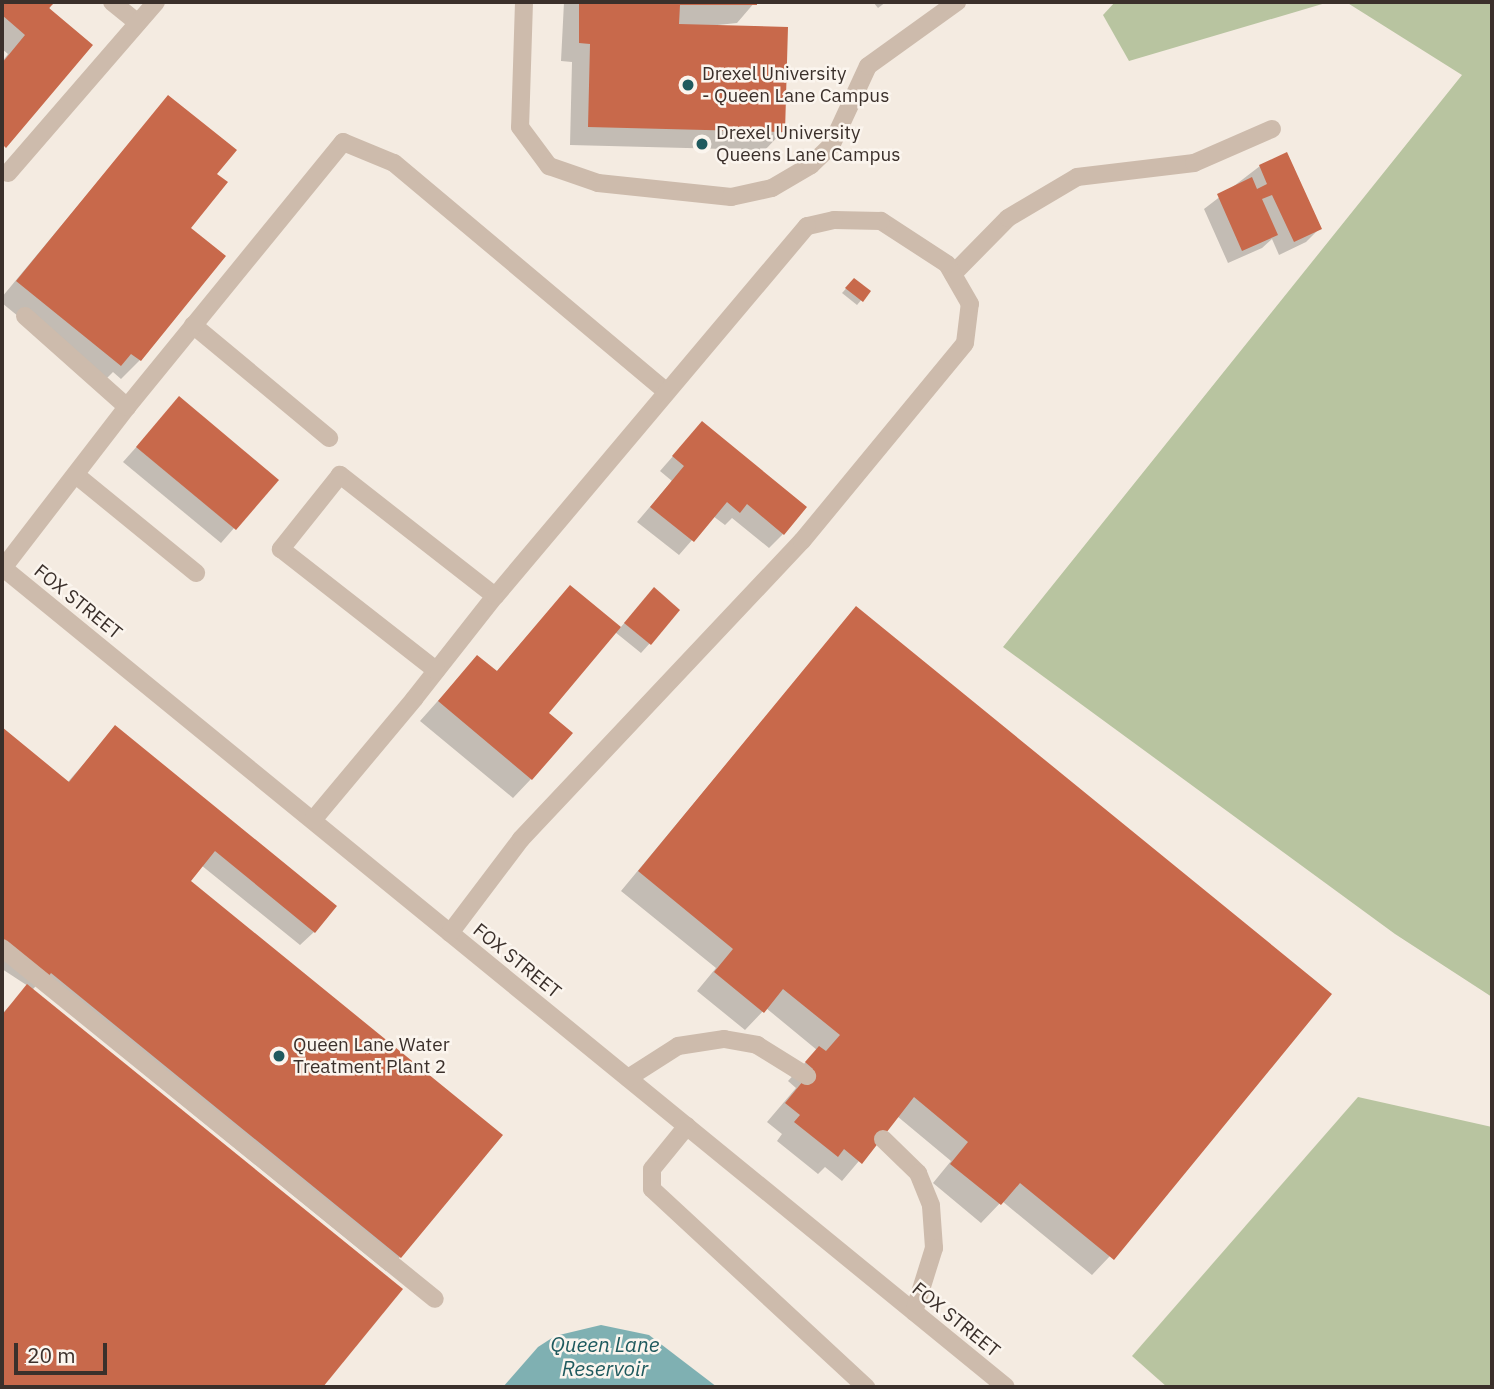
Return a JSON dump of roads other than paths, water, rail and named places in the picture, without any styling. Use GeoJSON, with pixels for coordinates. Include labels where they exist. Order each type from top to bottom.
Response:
{"type":"FeatureCollection","features":[{"type":"Feature","properties":{"kind":"street"},"geometry":{"type":"LineString","coordinates":[[112,2],[138,23]]}},
{"type":"Feature","properties":{"kind":"street"},"geometry":{"type":"LineString","coordinates":[[8,173],[156,2]]}},
{"type":"Feature","properties":{"kind":"street"},"geometry":{"type":"LineString","coordinates":[[524,2],[520,127],[549,166],[598,183],[731,197],[772,187],[811,165],[838,135],[868,66],[957,2]]}},
{"type":"Feature","properties":{"kind":"street"},"geometry":{"type":"LineString","coordinates":[[953,274],[1007,218],[1077,177],[1194,163],[1272,129]]}},
{"type":"Feature","properties":{"kind":"street"},"geometry":{"type":"LineString","coordinates":[[2,567],[127,407],[343,142],[394,163],[665,390]]}},
{"type":"Feature","properties":{"kind":"street"},"geometry":{"type":"LineString","coordinates":[[313,820],[665,390],[807,226],[834,220],[881,222],[947,264],[970,304],[965,343],[802,541],[521,839],[450,933]]}},
{"type":"Feature","properties":{"kind":"street"},"geometry":{"type":"LineString","coordinates":[[25,316],[127,407]]}},
{"type":"Feature","properties":{"kind":"street"},"geometry":{"type":"LineString","coordinates":[[193,325],[329,438]]}},
{"type":"Feature","properties":{"kind":"street"},"geometry":{"type":"LineString","coordinates":[[76,475],[196,572]]}},
{"type":"Feature","properties":{"kind":"street"},"geometry":{"type":"LineString","coordinates":[[436,670],[281,549],[340,475],[495,596]]}},
{"type":"Feature","properties":{"kind":"street","name":"FOX STREET"},"geometry":{"type":"LineString","coordinates":[[2,567],[1006,1387]]}},
{"type":"Feature","properties":{"kind":"street"},"geometry":{"type":"LineString","coordinates":[[2,948],[435,1299]]}},
{"type":"Feature","properties":{"kind":"street"},"geometry":{"type":"LineString","coordinates":[[628,1078],[678,1046],[724,1039],[757,1045],[807,1076]]}},
{"type":"Feature","properties":{"kind":"street"},"geometry":{"type":"LineString","coordinates":[[687,1126],[652,1169],[652,1189],[866,1387]]}},
{"type":"Feature","properties":{"kind":"street"},"geometry":{"type":"LineString","coordinates":[[883,1139],[904,1155],[918,1173],[931,1206],[934,1248],[914,1312]]}},
{"type":"Feature","properties":{"kind":"water","name":"Queen Lane Reservoir"},"geometry":{"type":"Polygon","coordinates":[[[601,1325],[649,1335],[717,1387],[503,1387],[538,1347],[555,1336],[601,1325]]]}},
{"type":"Feature","properties":{"kind":"place","name":"Drexel University - Queen Lane Campus"},"geometry":{"type":"Point","coordinates":[688,85]}},
{"type":"Feature","properties":{"kind":"place","name":"Drexel University Queens Lane Campus"},"geometry":{"type":"Point","coordinates":[702,144]}},
{"type":"Feature","properties":{"kind":"place","name":"Queen Lane Water Treatment Plant 2"},"geometry":{"type":"Point","coordinates":[279,1056]}}]}
